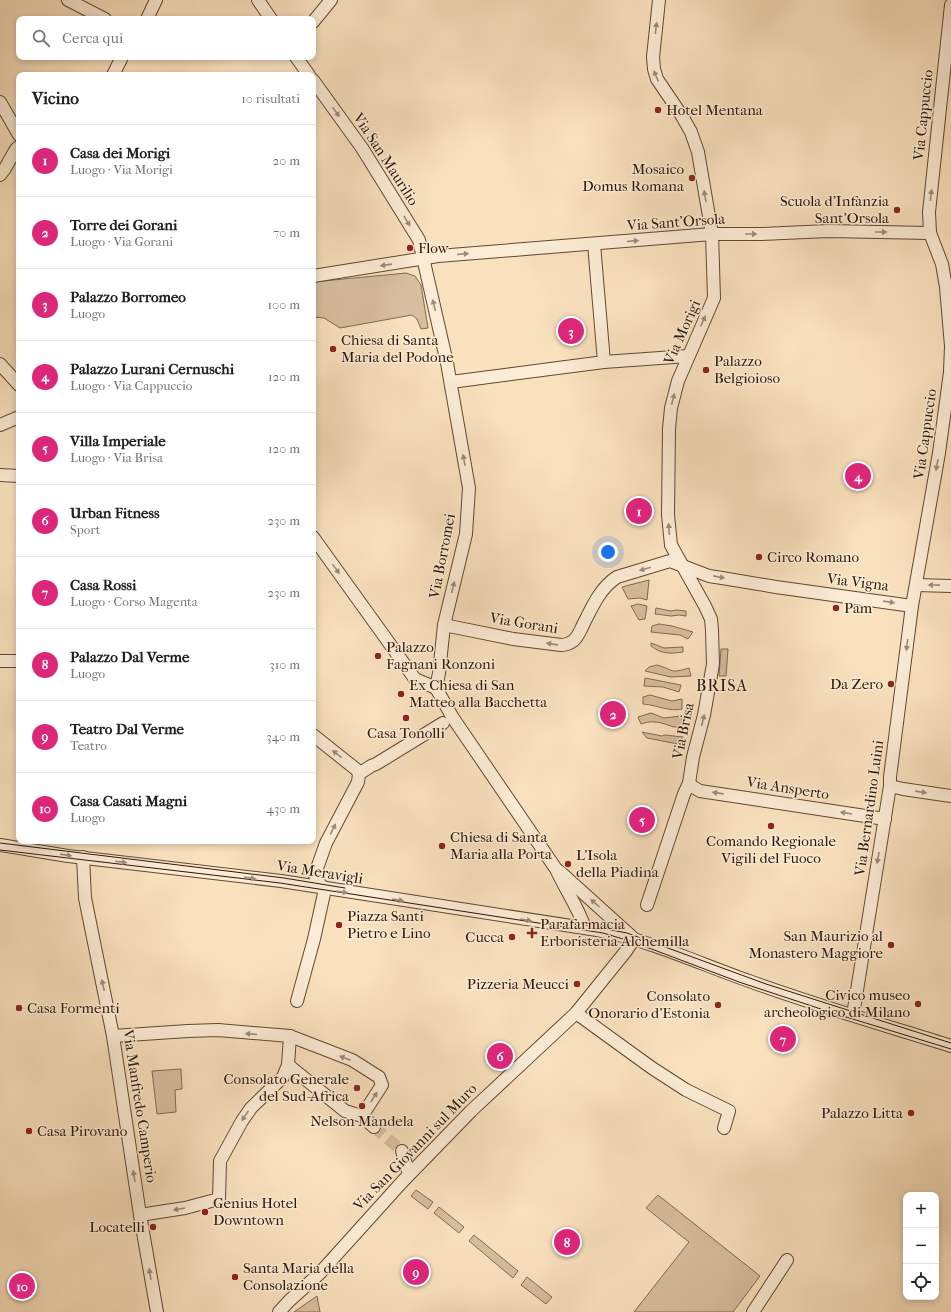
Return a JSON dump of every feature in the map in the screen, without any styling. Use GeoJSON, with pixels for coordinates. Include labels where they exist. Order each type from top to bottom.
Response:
{"type":"FeatureCollection","features":[{"type":"Feature","properties":{"kind":"street"},"geometry":{"type":"LineString","coordinates":[[68,0],[99,16]]}},
{"type":"Feature","properties":{"kind":"street"},"geometry":{"type":"LineString","coordinates":[[148,16],[156,0]]}},
{"type":"Feature","properties":{"kind":"street"},"geometry":{"type":"LineString","coordinates":[[258,0],[269,16]]}},
{"type":"Feature","properties":{"kind":"street"},"geometry":{"type":"LineString","coordinates":[[316,18],[331,0]]}},
{"type":"Feature","properties":{"kind":"street","name":"Via Morigi"},"geometry":{"type":"LineString","coordinates":[[659,0],[653,57],[654,69],[657,79],[691,132],[698,152],[712,234],[714,298],[678,381],[671,408],[669,532],[671,544],[682,565]]}},
{"type":"Feature","properties":{"kind":"street","name":"Via Cappuccio"},"geometry":{"type":"LineString","coordinates":[[912,606],[939,453],[950,372],[951,346],[946,287],[942,264],[930,233],[929,212],[951,5]]}},
{"type":"Feature","properties":{"kind":"street"},"geometry":{"type":"LineString","coordinates":[[114,72],[120,60]]}},
{"type":"Feature","properties":{"kind":"street","name":"Via San Maurilio"},"geometry":{"type":"LineString","coordinates":[[298,60],[306,72]]}},
{"type":"Feature","properties":{"kind":"street","name":"Via San Maurilio"},"geometry":{"type":"LineString","coordinates":[[316,86],[362,148],[419,240],[451,382]]}},
{"type":"Feature","properties":{"kind":"street"},"geometry":{"type":"LineString","coordinates":[[0,102],[16,130]]}},
{"type":"Feature","properties":{"kind":"street"},"geometry":{"type":"LineString","coordinates":[[3,171],[16,148]]}},
{"type":"Feature","properties":{"kind":"street","name":"Via Sant'Orsola"},"geometry":{"type":"LineString","coordinates":[[316,276],[438,256],[712,234],[761,234],[828,231],[930,233]]}},
{"type":"Feature","properties":{"kind":"street"},"geometry":{"type":"LineString","coordinates":[[594,244],[604,362]]}},
{"type":"Feature","properties":{"kind":"street"},"geometry":{"type":"LineString","coordinates":[[451,382],[604,362],[688,356]]}},
{"type":"Feature","properties":{"kind":"street"},"geometry":{"type":"LineString","coordinates":[[0,364],[16,382]]}},
{"type":"Feature","properties":{"kind":"street","name":"Via Borromei"},"geometry":{"type":"LineString","coordinates":[[436,688],[444,625],[466,534],[469,488],[451,382]]}},
{"type":"Feature","properties":{"kind":"street"},"geometry":{"type":"LineString","coordinates":[[0,425],[16,418]]}},
{"type":"Feature","properties":{"kind":"street"},"geometry":{"type":"LineString","coordinates":[[0,475],[16,476]]}},
{"type":"Feature","properties":{"kind":"street"},"geometry":{"type":"LineString","coordinates":[[316,542],[415,679],[436,688],[453,718],[556,869],[577,909],[585,928]]}},
{"type":"Feature","properties":{"kind":"street","name":"Via Gorani"},"geometry":{"type":"LineString","coordinates":[[444,625],[512,639],[561,645],[568,644],[577,636],[596,600],[610,582],[617,576],[670,561],[682,565]]}},
{"type":"Feature","properties":{"kind":"street","name":"Via Vigna"},"geometry":{"type":"LineString","coordinates":[[682,565],[704,574],[722,578],[912,606]]}},
{"type":"Feature","properties":{"kind":"street","name":"Via Brisa"},"geometry":{"type":"LineString","coordinates":[[648,905],[684,794],[689,783],[693,757],[704,716],[713,664],[711,619],[682,565]]}},
{"type":"Feature","properties":{"kind":"street"},"geometry":{"type":"LineString","coordinates":[[916,585],[951,586]]}},
{"type":"Feature","properties":{"kind":"street","name":"Via Bernardino Luini"},"geometry":{"type":"LineString","coordinates":[[853,1015],[890,786],[912,606]]}},
{"type":"Feature","properties":{"kind":"street"},"geometry":{"type":"LineString","coordinates":[[0,661],[16,661]]}},
{"type":"Feature","properties":{"kind":"street"},"geometry":{"type":"LineString","coordinates":[[359,774],[443,723]]}},
{"type":"Feature","properties":{"kind":"street"},"geometry":{"type":"LineString","coordinates":[[297,1001],[314,939],[325,889],[318,882],[315,874],[326,843],[358,782],[359,774],[357,770],[316,737]]}},
{"type":"Feature","properties":{"kind":"street","name":"Via Ansperto"},"geometry":{"type":"LineString","coordinates":[[689,783],[700,791],[885,819]]}},
{"type":"Feature","properties":{"kind":"street"},"geometry":{"type":"LineString","coordinates":[[890,786],[951,796]]}},
{"type":"Feature","properties":{"kind":"street","name":"Via Meravigli"},"geometry":{"type":"LineString","coordinates":[[0,845],[83,858],[281,881],[620,934],[748,981],[951,1046]]}},
{"type":"Feature","properties":{"kind":"street","name":"Via Manfredo Camperio"},"geometry":{"type":"LineString","coordinates":[[83,858],[85,898],[113,1036],[156,1312]]}},
{"type":"Feature","properties":{"kind":"street"},"geometry":{"type":"LineString","coordinates":[[556,869],[634,939]]}},
{"type":"Feature","properties":{"kind":"street","name":"Via San Giovanni sul Muro"},"geometry":{"type":"LineString","coordinates":[[279,1312],[319,1274],[409,1174],[480,1102],[576,1013],[634,939]]}},
{"type":"Feature","properties":{"kind":"street"},"geometry":{"type":"LineString","coordinates":[[576,1013],[652,1068],[686,1090],[729,1111],[724,1128]]}},
{"type":"Feature","properties":{"kind":"street"},"geometry":{"type":"LineString","coordinates":[[113,1036],[218,1030],[290,1036],[352,1060],[379,1077],[382,1085],[362,1116]]}},
{"type":"Feature","properties":{"kind":"street"},"geometry":{"type":"LineString","coordinates":[[140,1215],[185,1208],[219,1199],[220,1161],[250,1108],[283,1077],[288,1065],[290,1036]]}},
{"type":"Feature","properties":{"kind":"street"},"geometry":{"type":"LineString","coordinates":[[288,1065],[346,1112],[362,1116],[374,1127]]}},
{"type":"Feature","properties":{"kind":"street"},"geometry":{"type":"LineString","coordinates":[[402,1151],[409,1174]]}},
{"type":"Feature","properties":{"kind":"street"},"geometry":{"type":"LineString","coordinates":[[752,1312],[787,1260]]}},
{"type":"Feature","properties":{"kind":"shaded area"},"geometry":{"type":"Polygon","coordinates":[[[406,273],[415,276],[421,285],[428,328],[421,329],[417,319],[412,315],[340,328],[324,318],[316,317],[316,282],[406,273]]]}},
{"type":"Feature","properties":{"kind":"shaded area"},"geometry":{"type":"Polygon","coordinates":[[[649,580],[647,600],[640,598],[628,599],[622,587],[649,580]]]}},
{"type":"Feature","properties":{"kind":"shaded area"},"geometry":{"type":"Polygon","coordinates":[[[638,604],[647,606],[645,619],[639,620],[631,606],[638,604]]]}},
{"type":"Feature","properties":{"kind":"shaded area"},"geometry":{"type":"Polygon","coordinates":[[[656,608],[671,611],[686,611],[686,616],[655,614],[656,608]]]}},
{"type":"Feature","properties":{"kind":"shaded area"},"geometry":{"type":"Polygon","coordinates":[[[659,624],[693,632],[688,639],[680,635],[651,632],[652,626],[659,624]]]}},
{"type":"Feature","properties":{"kind":"shaded area"},"geometry":{"type":"Polygon","coordinates":[[[651,643],[664,648],[683,647],[683,652],[662,652],[651,646],[651,643]]]}},
{"type":"Feature","properties":{"kind":"shaded area"},"geometry":{"type":"Polygon","coordinates":[[[721,649],[728,649],[726,676],[719,676],[721,649]]]}},
{"type":"Feature","properties":{"kind":"shaded area"},"geometry":{"type":"Polygon","coordinates":[[[657,665],[672,671],[689,668],[691,676],[671,677],[645,671],[649,667],[657,665]]]}},
{"type":"Feature","properties":{"kind":"shaded area"},"geometry":{"type":"Polygon","coordinates":[[[645,678],[681,685],[679,692],[663,687],[644,686],[645,678]]]}},
{"type":"Feature","properties":{"kind":"shaded area"},"geometry":{"type":"Polygon","coordinates":[[[650,695],[672,701],[682,699],[682,709],[672,710],[643,704],[643,697],[650,695]]]}},
{"type":"Feature","properties":{"kind":"shaded area"},"geometry":{"type":"Polygon","coordinates":[[[651,713],[664,718],[681,716],[683,727],[675,727],[652,722],[641,724],[638,717],[651,713]]]}},
{"type":"Feature","properties":{"kind":"shaded area"},"geometry":{"type":"Polygon","coordinates":[[[642,732],[662,736],[683,737],[683,745],[647,738],[642,732]]]}},
{"type":"Feature","properties":{"kind":"shaded area"},"geometry":{"type":"Polygon","coordinates":[[[181,1069],[182,1089],[175,1090],[176,1112],[157,1114],[152,1071],[181,1069]]]}},
{"type":"Feature","properties":{"kind":"shaded area"},"geometry":{"type":"Polygon","coordinates":[[[416,1190],[433,1202],[428,1209],[411,1196],[416,1190]]]}},
{"type":"Feature","properties":{"kind":"shaded area"},"geometry":{"type":"Polygon","coordinates":[[[658,1195],[760,1276],[733,1312],[634,1312],[689,1242],[646,1208],[658,1195]]]}},
{"type":"Feature","properties":{"kind":"shaded area"},"geometry":{"type":"Polygon","coordinates":[[[439,1207],[464,1227],[459,1233],[434,1213],[439,1207]]]}},
{"type":"Feature","properties":{"kind":"shaded area"},"geometry":{"type":"Polygon","coordinates":[[[474,1235],[518,1271],[513,1278],[469,1241],[474,1235]]]}},
{"type":"Feature","properties":{"kind":"shaded area"},"geometry":{"type":"Polygon","coordinates":[[[527,1277],[552,1297],[546,1304],[521,1285],[527,1277]]]}},
{"type":"Feature","properties":{"kind":"shaded area"},"geometry":{"type":"Polygon","coordinates":[[[317,1296],[320,1312],[294,1312],[317,1296]]]}},
{"type":"Feature","properties":{"kind":"tunnel"},"geometry":{"type":"LineString","coordinates":[[374,1127],[402,1151]]}},
{"type":"Feature","properties":{"kind":"tram line"},"geometry":{"type":"LineString","coordinates":[[0,843],[284,878],[345,888]]}},
{"type":"Feature","properties":{"kind":"tram line"},"geometry":{"type":"LineString","coordinates":[[0,850],[280,883],[603,933],[633,942],[739,982],[833,1013],[951,1049]]}},
{"type":"Feature","properties":{"kind":"tram line"},"geometry":{"type":"LineString","coordinates":[[580,924],[627,933],[766,984],[951,1043]]}},
{"type":"Feature","properties":{"kind":"place","name":"Hotel Mentana"},"geometry":{"type":"Point","coordinates":[658,110]}},
{"type":"Feature","properties":{"kind":"place","name":"Mosaico Domus Romana"},"geometry":{"type":"Point","coordinates":[692,178]}},
{"type":"Feature","properties":{"kind":"place","name":"Scuola d'Infanzia Sant'Orsola"},"geometry":{"type":"Point","coordinates":[897,210]}},
{"type":"Feature","properties":{"kind":"place","name":"Flow"},"geometry":{"type":"Point","coordinates":[410,248]}},
{"type":"Feature","properties":{"kind":"place","name":"Palazzo Borromeo"},"geometry":{"type":"Point","coordinates":[571,331]}},
{"type":"Feature","properties":{"kind":"place","name":"Chiesa di Santa Maria del Podone"},"geometry":{"type":"Point","coordinates":[333,349]}},
{"type":"Feature","properties":{"kind":"place","name":"Palazzo Belgioioso"},"geometry":{"type":"Point","coordinates":[706,370]}},
{"type":"Feature","properties":{"kind":"place","name":"Palazzo Lurani Cernuschi"},"geometry":{"type":"Point","coordinates":[858,476]}},
{"type":"Feature","properties":{"kind":"place","name":"Casa dei Morigi"},"geometry":{"type":"Point","coordinates":[639,511]}},
{"type":"Feature","properties":{"kind":"place","name":"Circo Romano"},"geometry":{"type":"Point","coordinates":[759,557]}},
{"type":"Feature","properties":{"kind":"place","name":"Pam"},"geometry":{"type":"Point","coordinates":[836,608]}},
{"type":"Feature","properties":{"kind":"place","name":"Palazzo Fagnani Ronzoni"},"geometry":{"type":"Point","coordinates":[378,656]}},
{"type":"Feature","properties":{"kind":"place","name":"Da Zero"},"geometry":{"type":"Point","coordinates":[891,684]}},
{"type":"Feature","properties":{"kind":"place","name":"Ex Chiesa di San Matteo alla Bacchetta"},"geometry":{"type":"Point","coordinates":[401,694]}},
{"type":"Feature","properties":{"kind":"place","name":"Torre dei Gorani"},"geometry":{"type":"Point","coordinates":[613,714]}},
{"type":"Feature","properties":{"kind":"place","name":"Casa Tonolli"},"geometry":{"type":"Point","coordinates":[406,718]}},
{"type":"Feature","properties":{"kind":"place","name":"Villa Imperiale"},"geometry":{"type":"Point","coordinates":[642,820]}},
{"type":"Feature","properties":{"kind":"place","name":"Comando Regionale Vigili del Fuoco"},"geometry":{"type":"Point","coordinates":[771,826]}},
{"type":"Feature","properties":{"kind":"place","name":"Chiesa di Santa Maria alla Porta"},"geometry":{"type":"Point","coordinates":[442,846]}},
{"type":"Feature","properties":{"kind":"place","name":"L'Isola della Piadina"},"geometry":{"type":"Point","coordinates":[568,864]}},
{"type":"Feature","properties":{"kind":"place","name":"Piazza Santi Pietro e Lino"},"geometry":{"type":"Point","coordinates":[339,925]}},
{"type":"Feature","properties":{"kind":"place","name":"Parafarmacia Erboristeria Alchemilla"},"geometry":{"type":"Point","coordinates":[532,933]}},
{"type":"Feature","properties":{"kind":"place","name":"Cucca"},"geometry":{"type":"Point","coordinates":[512,937]}},
{"type":"Feature","properties":{"kind":"place","name":"San Maurizio al Monastero Maggiore"},"geometry":{"type":"Point","coordinates":[891,945]}},
{"type":"Feature","properties":{"kind":"place","name":"Pizzeria Meucci"},"geometry":{"type":"Point","coordinates":[577,984]}},
{"type":"Feature","properties":{"kind":"place","name":"Civico museo archeologico di Milano"},"geometry":{"type":"Point","coordinates":[918,1004]}},
{"type":"Feature","properties":{"kind":"place","name":"Consolato Onorario d'Estonia"},"geometry":{"type":"Point","coordinates":[718,1005]}},
{"type":"Feature","properties":{"kind":"place","name":"Casa Formenti"},"geometry":{"type":"Point","coordinates":[19,1008]}},
{"type":"Feature","properties":{"kind":"place","name":"Casa Rossi"},"geometry":{"type":"Point","coordinates":[783,1039]}},
{"type":"Feature","properties":{"kind":"place","name":"Urban Fitness"},"geometry":{"type":"Point","coordinates":[500,1056]}},
{"type":"Feature","properties":{"kind":"place","name":"Consolato Generale del Sud-Africa"},"geometry":{"type":"Point","coordinates":[357,1088]}},
{"type":"Feature","properties":{"kind":"place","name":"Nelson Mandela"},"geometry":{"type":"Point","coordinates":[362,1106]}},
{"type":"Feature","properties":{"kind":"place","name":"Palazzo Litta"},"geometry":{"type":"Point","coordinates":[911,1113]}},
{"type":"Feature","properties":{"kind":"place","name":"Casa Pirovano"},"geometry":{"type":"Point","coordinates":[29,1131]}},
{"type":"Feature","properties":{"kind":"place","name":"Genius Hotel Downtown"},"geometry":{"type":"Point","coordinates":[205,1212]}},
{"type":"Feature","properties":{"kind":"place","name":"Locatelli"},"geometry":{"type":"Point","coordinates":[153,1227]}},
{"type":"Feature","properties":{"kind":"place","name":"Palazzo Dal Verme"},"geometry":{"type":"Point","coordinates":[567,1242]}},
{"type":"Feature","properties":{"kind":"place","name":"Teatro Dal Verme"},"geometry":{"type":"Point","coordinates":[416,1272]}},
{"type":"Feature","properties":{"kind":"place","name":"Santa Maria della Consolazione"},"geometry":{"type":"Point","coordinates":[235,1277]}},
{"type":"Feature","properties":{"kind":"place","name":"Casa Casati Magni"},"geometry":{"type":"Point","coordinates":[22,1286]}},
{"type":"Feature","properties":{"kind":"district","name":"BRISA"},"geometry":{"type":"Point","coordinates":[722,685]}}]}
